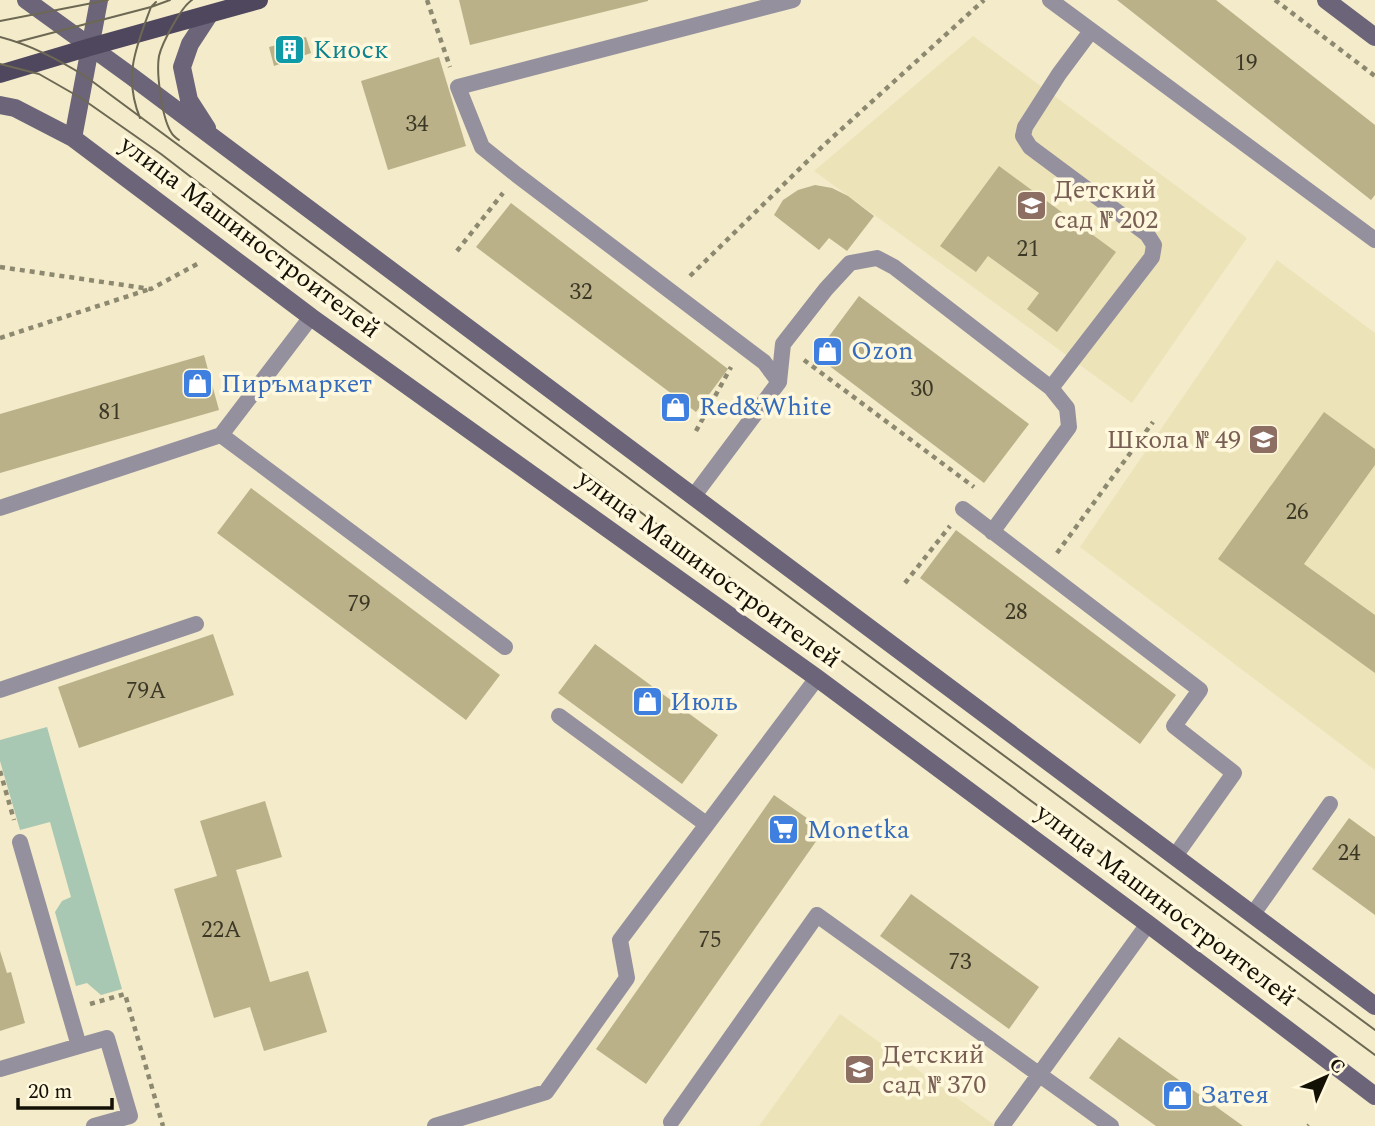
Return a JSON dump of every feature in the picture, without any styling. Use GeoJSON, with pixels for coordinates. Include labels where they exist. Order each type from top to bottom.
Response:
{"type":"FeatureCollection","features":[{"type":"Feature","properties":{"kind":"main road","name":"улица Машиностроителей"},"geometry":{"type":"LineString","coordinates":[[26,0],[1375,1006]]}},
{"type":"Feature","properties":{"kind":"main road"},"geometry":{"type":"LineString","coordinates":[[73,138],[99,0]]}},
{"type":"Feature","properties":{"kind":"main road"},"geometry":{"type":"LineString","coordinates":[[0,74],[259,0]]}},
{"type":"Feature","properties":{"kind":"main road"},"geometry":{"type":"LineString","coordinates":[[1326,0],[1375,37]]}},
{"type":"Feature","properties":{"kind":"main road"},"geometry":{"type":"LineString","coordinates":[[209,15],[190,44],[182,67],[189,100],[215,140]]}},
{"type":"Feature","properties":{"kind":"main road","name":"улица Машиностроителей"},"geometry":{"type":"LineString","coordinates":[[0,105],[15,107],[73,138],[311,317],[817,678],[1375,1096]]}},
{"type":"Feature","properties":{"kind":"lane"},"geometry":{"type":"LineString","coordinates":[[779,382],[764,362],[482,147],[458,88],[793,0]]}},
{"type":"Feature","properties":{"kind":"lane"},"geometry":{"type":"LineString","coordinates":[[1050,0],[1375,240]]}},
{"type":"Feature","properties":{"kind":"lane"},"geometry":{"type":"LineString","coordinates":[[1051,388],[1152,257],[1154,245],[1147,234],[1030,147],[1023,136],[1032,116],[1091,30]]}},
{"type":"Feature","properties":{"kind":"lane"},"geometry":{"type":"LineString","coordinates":[[693,497],[779,382],[783,344],[850,263],[877,258],[894,267],[1051,388],[1067,408],[1069,427],[992,531]]}},
{"type":"Feature","properties":{"kind":"lane"},"geometry":{"type":"LineString","coordinates":[[0,508],[221,435],[311,317]]}},
{"type":"Feature","properties":{"kind":"lane"},"geometry":{"type":"LineString","coordinates":[[221,435],[505,647]]}},
{"type":"Feature","properties":{"kind":"lane"},"geometry":{"type":"LineString","coordinates":[[962,509],[1200,690],[1174,726],[1234,773],[1175,856]]}},
{"type":"Feature","properties":{"kind":"lane"},"geometry":{"type":"LineString","coordinates":[[0,690],[196,624]]}},
{"type":"Feature","properties":{"kind":"lane"},"geometry":{"type":"LineString","coordinates":[[435,1126],[546,1092],[627,978],[620,940],[817,678]]}},
{"type":"Feature","properties":{"kind":"lane"},"geometry":{"type":"LineString","coordinates":[[559,716],[706,824]]}},
{"type":"Feature","properties":{"kind":"lane"},"geometry":{"type":"LineString","coordinates":[[1253,914],[1330,804]]}},
{"type":"Feature","properties":{"kind":"lane"},"geometry":{"type":"LineString","coordinates":[[20,842],[79,1046]]}},
{"type":"Feature","properties":{"kind":"lane"},"geometry":{"type":"LineString","coordinates":[[671,1122],[817,915],[1111,1126]]}},
{"type":"Feature","properties":{"kind":"lane"},"geometry":{"type":"LineString","coordinates":[[1002,1126],[1148,924]]}},
{"type":"Feature","properties":{"kind":"lane"},"geometry":{"type":"LineString","coordinates":[[0,1069],[107,1038],[130,1116],[94,1126]]}},
{"type":"Feature","properties":{"kind":"path"},"geometry":{"type":"LineString","coordinates":[[427,0],[458,88]]}},
{"type":"Feature","properties":{"kind":"path"},"geometry":{"type":"LineString","coordinates":[[684,281],[824,145],[985,0]]}},
{"type":"Feature","properties":{"kind":"path"},"geometry":{"type":"LineString","coordinates":[[1275,0],[1375,76]]}},
{"type":"Feature","properties":{"kind":"path"},"geometry":{"type":"LineString","coordinates":[[457,251],[517,175]]}},
{"type":"Feature","properties":{"kind":"path"},"geometry":{"type":"LineString","coordinates":[[0,338],[151,289],[199,263]]}},
{"type":"Feature","properties":{"kind":"path"},"geometry":{"type":"LineString","coordinates":[[0,267],[151,289]]}},
{"type":"Feature","properties":{"kind":"path"},"geometry":{"type":"LineString","coordinates":[[783,344],[978,490],[905,583]]}},
{"type":"Feature","properties":{"kind":"path"},"geometry":{"type":"LineString","coordinates":[[696,430],[743,347]]}},
{"type":"Feature","properties":{"kind":"path"},"geometry":{"type":"LineString","coordinates":[[1044,571],[1153,422]]}},
{"type":"Feature","properties":{"kind":"path"},"geometry":{"type":"LineString","coordinates":[[0,771],[20,842]]}},
{"type":"Feature","properties":{"kind":"shaded area","name":"Детский сад № 202"},"geometry":{"type":"Polygon","coordinates":[[[973,36],[1247,238],[1132,403],[814,171],[973,36]]]}},
{"type":"Feature","properties":{"kind":"shaded area","name":"Школа № 49"},"geometry":{"type":"Polygon","coordinates":[[[1277,260],[1375,333],[1375,770],[1080,547],[1277,260]]]}},
{"type":"Feature","properties":{"kind":"shaded area","name":"Детский сад № 370"},"geometry":{"type":"Polygon","coordinates":[[[840,1014],[996,1126],[759,1126],[840,1014]]]}},
{"type":"Feature","properties":{"kind":"green space"},"geometry":{"type":"Polygon","coordinates":[[[47,727],[122,989],[101,995],[87,983],[76,986],[55,912],[62,901],[71,897],[50,822],[20,830],[0,761],[0,740],[47,727]]]}},
{"type":"Feature","properties":{"kind":"building"},"geometry":{"type":"Polygon","coordinates":[[[459,0],[648,0],[648,1],[470,45],[459,0]]]}},
{"type":"Feature","properties":{"kind":"building"},"geometry":{"type":"Polygon","coordinates":[[[1117,0],[1216,0],[1375,125],[1375,195],[1371,200],[1117,0]]]}},
{"type":"Feature","properties":{"kind":"building","name":"Киоск"},"geometry":{"type":"Polygon","coordinates":[[[306,37],[311,53],[274,66],[269,47],[306,37]]]}},
{"type":"Feature","properties":{"kind":"building"},"geometry":{"type":"Polygon","coordinates":[[[439,57],[466,146],[388,170],[361,81],[439,57]]]}},
{"type":"Feature","properties":{"kind":"building"},"geometry":{"type":"Polygon","coordinates":[[[999,166],[1116,252],[1057,332],[1027,309],[1039,293],[988,256],[976,272],[940,246],[999,166]]]}},
{"type":"Feature","properties":{"kind":"building"},"geometry":{"type":"Polygon","coordinates":[[[815,185],[832,188],[848,196],[874,216],[847,251],[829,238],[819,250],[774,215],[783,200],[798,190],[815,185]]]}},
{"type":"Feature","properties":{"kind":"building"},"geometry":{"type":"Polygon","coordinates":[[[511,203],[728,369],[696,412],[476,247],[511,203]]]}},
{"type":"Feature","properties":{"kind":"building"},"geometry":{"type":"Polygon","coordinates":[[[859,296],[1029,424],[984,483],[815,355],[859,296]]]}},
{"type":"Feature","properties":{"kind":"building"},"geometry":{"type":"Polygon","coordinates":[[[204,355],[219,410],[0,473],[0,414],[204,355]]]}},
{"type":"Feature","properties":{"kind":"building"},"geometry":{"type":"Polygon","coordinates":[[[1324,412],[1375,449],[1375,465],[1304,564],[1375,615],[1375,673],[1218,559],[1324,412]]]}},
{"type":"Feature","properties":{"kind":"building"},"geometry":{"type":"Polygon","coordinates":[[[251,488],[500,675],[466,720],[217,533],[251,488]]]}},
{"type":"Feature","properties":{"kind":"building"},"geometry":{"type":"Polygon","coordinates":[[[956,530],[1176,695],[1140,744],[920,578],[956,530]]]}},
{"type":"Feature","properties":{"kind":"building"},"geometry":{"type":"Polygon","coordinates":[[[213,634],[234,695],[79,748],[58,687],[213,634]]]}},
{"type":"Feature","properties":{"kind":"building"},"geometry":{"type":"Polygon","coordinates":[[[595,644],[718,735],[682,784],[558,693],[595,644]]]}},
{"type":"Feature","properties":{"kind":"building"},"geometry":{"type":"Polygon","coordinates":[[[774,795],[824,830],[646,1084],[596,1049],[774,795]]]}},
{"type":"Feature","properties":{"kind":"building"},"geometry":{"type":"Polygon","coordinates":[[[265,801],[282,857],[236,870],[270,982],[308,971],[327,1032],[264,1051],[250,1007],[214,1018],[174,889],[217,876],[200,821],[265,801]]]}},
{"type":"Feature","properties":{"kind":"building"},"geometry":{"type":"Polygon","coordinates":[[[1349,818],[1375,837],[1375,915],[1312,869],[1349,818]]]}},
{"type":"Feature","properties":{"kind":"building"},"geometry":{"type":"Polygon","coordinates":[[[911,894],[1039,987],[1009,1029],[880,936],[911,894]]]}},
{"type":"Feature","properties":{"kind":"building"},"geometry":{"type":"Polygon","coordinates":[[[0,951],[7,973],[11,972],[25,1023],[0,1031],[0,951]]]}},
{"type":"Feature","properties":{"kind":"building"},"geometry":{"type":"Polygon","coordinates":[[[1119,1037],[1243,1126],[1156,1126],[1089,1078],[1119,1037]]]}},
{"type":"Feature","properties":{"kind":"tram line"},"geometry":{"type":"LineString","coordinates":[[0,21],[108,0]]}},
{"type":"Feature","properties":{"kind":"tram line"},"geometry":{"type":"LineString","coordinates":[[17,42],[170,0]]}},
{"type":"Feature","properties":{"kind":"tram line"},"geometry":{"type":"LineString","coordinates":[[179,140],[172,133],[165,117],[158,64],[168,34],[192,0]]}},
{"type":"Feature","properties":{"kind":"tram line"},"geometry":{"type":"LineString","coordinates":[[140,118],[132,89],[132,75],[136,49],[151,7],[156,2]]}},
{"type":"Feature","properties":{"kind":"tram line"},"geometry":{"type":"LineString","coordinates":[[0,37],[44,53],[85,76],[1375,1030]]}},
{"type":"Feature","properties":{"kind":"tram line"},"geometry":{"type":"LineString","coordinates":[[0,64],[39,74],[81,98],[161,154],[290,253],[1375,1055]]}},
{"type":"Feature","properties":{"kind":"place","name":"Киоск"},"geometry":{"type":"Point","coordinates":[290,50]}},
{"type":"Feature","properties":{"kind":"place","name":"Детский сад № 202"},"geometry":{"type":"Point","coordinates":[1031,205]}},
{"type":"Feature","properties":{"kind":"place","name":"Ozon"},"geometry":{"type":"Point","coordinates":[828,351]}},
{"type":"Feature","properties":{"kind":"place","name":"Пиръмаркет"},"geometry":{"type":"Point","coordinates":[198,384]}},
{"type":"Feature","properties":{"kind":"place","name":"Red&White"},"geometry":{"type":"Point","coordinates":[676,407]}},
{"type":"Feature","properties":{"kind":"place","name":"Школа № 49"},"geometry":{"type":"Point","coordinates":[1264,440]}},
{"type":"Feature","properties":{"kind":"place","name":"Июль"},"geometry":{"type":"Point","coordinates":[647,702]}},
{"type":"Feature","properties":{"kind":"place","name":"Monetka"},"geometry":{"type":"Point","coordinates":[784,830]}},
{"type":"Feature","properties":{"kind":"place","name":"Детский сад № 370"},"geometry":{"type":"Point","coordinates":[859,1070]}},
{"type":"Feature","properties":{"kind":"place","name":"Затея"},"geometry":{"type":"Point","coordinates":[1177,1095]}}]}
